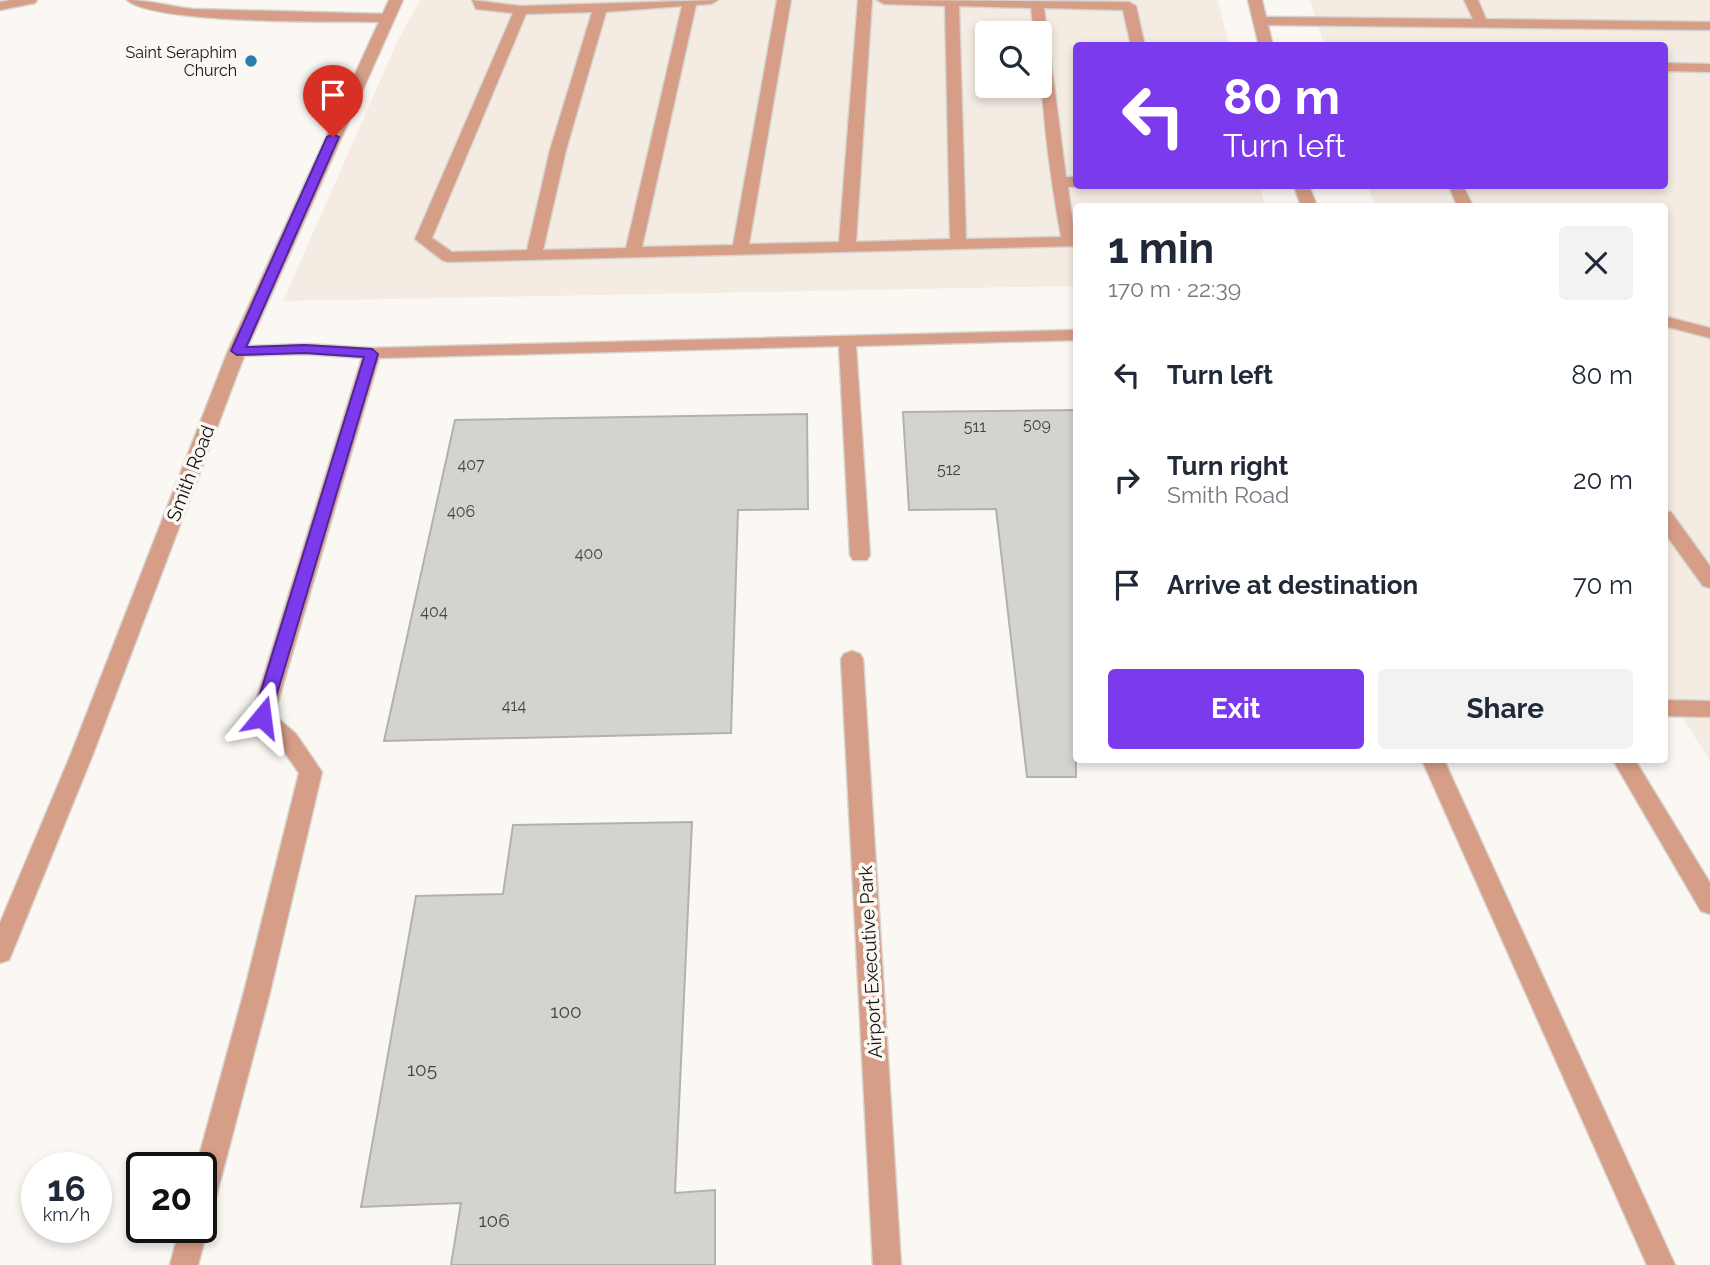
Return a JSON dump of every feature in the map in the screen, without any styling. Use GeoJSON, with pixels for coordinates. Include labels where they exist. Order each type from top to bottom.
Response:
{"type":"FeatureCollection","features":[{"type":"Feature","properties":{"kind":"street"},"geometry":{"type":"LineString","coordinates":[[0,6],[30,0]]}},
{"type":"Feature","properties":{"kind":"street"},"geometry":{"type":"LineString","coordinates":[[134,0],[163,10],[193,13],[386,18]]}},
{"type":"Feature","properties":{"kind":"street","name":"Smith Road"},"geometry":{"type":"LineString","coordinates":[[0,953],[82,754],[237,351],[396,0]]}},
{"type":"Feature","properties":{"kind":"street"},"geometry":{"type":"LineString","coordinates":[[479,0],[481,6],[521,10],[600,9],[711,0]]}},
{"type":"Feature","properties":{"kind":"street"},"geometry":{"type":"LineString","coordinates":[[740,250],[784,0]]}},
{"type":"Feature","properties":{"kind":"street"},"geometry":{"type":"LineString","coordinates":[[847,247],[865,0]]}},
{"type":"Feature","properties":{"kind":"street"},"geometry":{"type":"LineString","coordinates":[[884,0],[1129,6],[1137,42]]}},
{"type":"Feature","properties":{"kind":"street"},"geometry":{"type":"LineString","coordinates":[[1255,0],[1265,42]]}},
{"type":"Feature","properties":{"kind":"street"},"geometry":{"type":"LineString","coordinates":[[1471,0],[1481,23]]}},
{"type":"Feature","properties":{"kind":"street"},"geometry":{"type":"LineString","coordinates":[[633,252],[690,2]]}},
{"type":"Feature","properties":{"kind":"street"},"geometry":{"type":"LineString","coordinates":[[952,2],[958,244]]}},
{"type":"Feature","properties":{"kind":"street"},"geometry":{"type":"LineString","coordinates":[[521,10],[424,239],[448,257],[1073,241],[1059,182],[1037,4]]}},
{"type":"Feature","properties":{"kind":"street"},"geometry":{"type":"LineString","coordinates":[[534,254],[558,150],[600,9]]}},
{"type":"Feature","properties":{"kind":"street"},"geometry":{"type":"LineString","coordinates":[[1260,21],[1710,26]]}},
{"type":"Feature","properties":{"kind":"street"},"geometry":{"type":"LineString","coordinates":[[1668,67],[1710,68]]}},
{"type":"Feature","properties":{"kind":"street"},"geometry":{"type":"LineString","coordinates":[[1059,182],[1073,182]]}},
{"type":"Feature","properties":{"kind":"street"},"geometry":{"type":"LineString","coordinates":[[1668,322],[1710,333]]}},
{"type":"Feature","properties":{"kind":"street"},"geometry":{"type":"LineString","coordinates":[[237,351],[305,349],[372,354],[1073,335]]}},
{"type":"Feature","properties":{"kind":"street"},"geometry":{"type":"LineString","coordinates":[[847,341],[860,555]]}},
{"type":"Feature","properties":{"kind":"street"},"geometry":{"type":"LineString","coordinates":[[214,1152],[311,772],[288,740],[262,717],[372,354]]}},
{"type":"Feature","properties":{"kind":"street"},"geometry":{"type":"LineString","coordinates":[[1668,522],[1710,581]]}},
{"type":"Feature","properties":{"kind":"street","name":"Airport Executive Park"},"geometry":{"type":"LineString","coordinates":[[852,659],[887,1265]]}},
{"type":"Feature","properties":{"kind":"street"},"geometry":{"type":"LineString","coordinates":[[1668,708],[1710,709]]}},
{"type":"Feature","properties":{"kind":"street"},"geometry":{"type":"LineString","coordinates":[[1434,763],[1661,1265]]}},
{"type":"Feature","properties":{"kind":"street"},"geometry":{"type":"LineString","coordinates":[[1627,763],[1710,904]]}},
{"type":"Feature","properties":{"kind":"street"},"geometry":{"type":"LineString","coordinates":[[184,1265],[190,1243]]}},
{"type":"Feature","properties":{"kind":"shaded area"},"geometry":{"type":"Polygon","coordinates":[[[420,0],[1218,0],[1228,42],[1073,42],[1073,189],[1261,189],[1264,203],[1073,203],[1073,286],[283,301],[398,40],[420,0]]]}},
{"type":"Feature","properties":{"kind":"shaded area"},"geometry":{"type":"Polygon","coordinates":[[[1310,0],[1710,0],[1710,761],[1668,695],[1668,203],[1374,203],[1369,189],[1668,189],[1668,42],[1323,42],[1310,0]]]}},
{"type":"Feature","properties":{"kind":"building"},"geometry":{"type":"Polygon","coordinates":[[[1073,410],[1073,763],[1076,763],[1076,777],[1027,777],[996,509],[909,510],[903,412],[1073,410]]]}},
{"type":"Feature","properties":{"kind":"building"},"geometry":{"type":"Polygon","coordinates":[[[807,414],[808,509],[738,510],[731,733],[384,741],[455,420],[807,414]]]}},
{"type":"Feature","properties":{"kind":"building"},"geometry":{"type":"Polygon","coordinates":[[[692,822],[675,1193],[715,1190],[715,1265],[451,1265],[461,1203],[361,1207],[416,896],[503,894],[513,825],[692,822]]]}},
{"type":"Feature","properties":{"kind":"place","name":"Saint Seraphim Church"},"geometry":{"type":"Point","coordinates":[251,61]}},
{"type":"Feature","properties":{"kind":"route"},"geometry":{"type":"LineString","coordinates":[[262,717],[306,564],[372,354],[305,349],[237,351],[333,137]]}}]}
